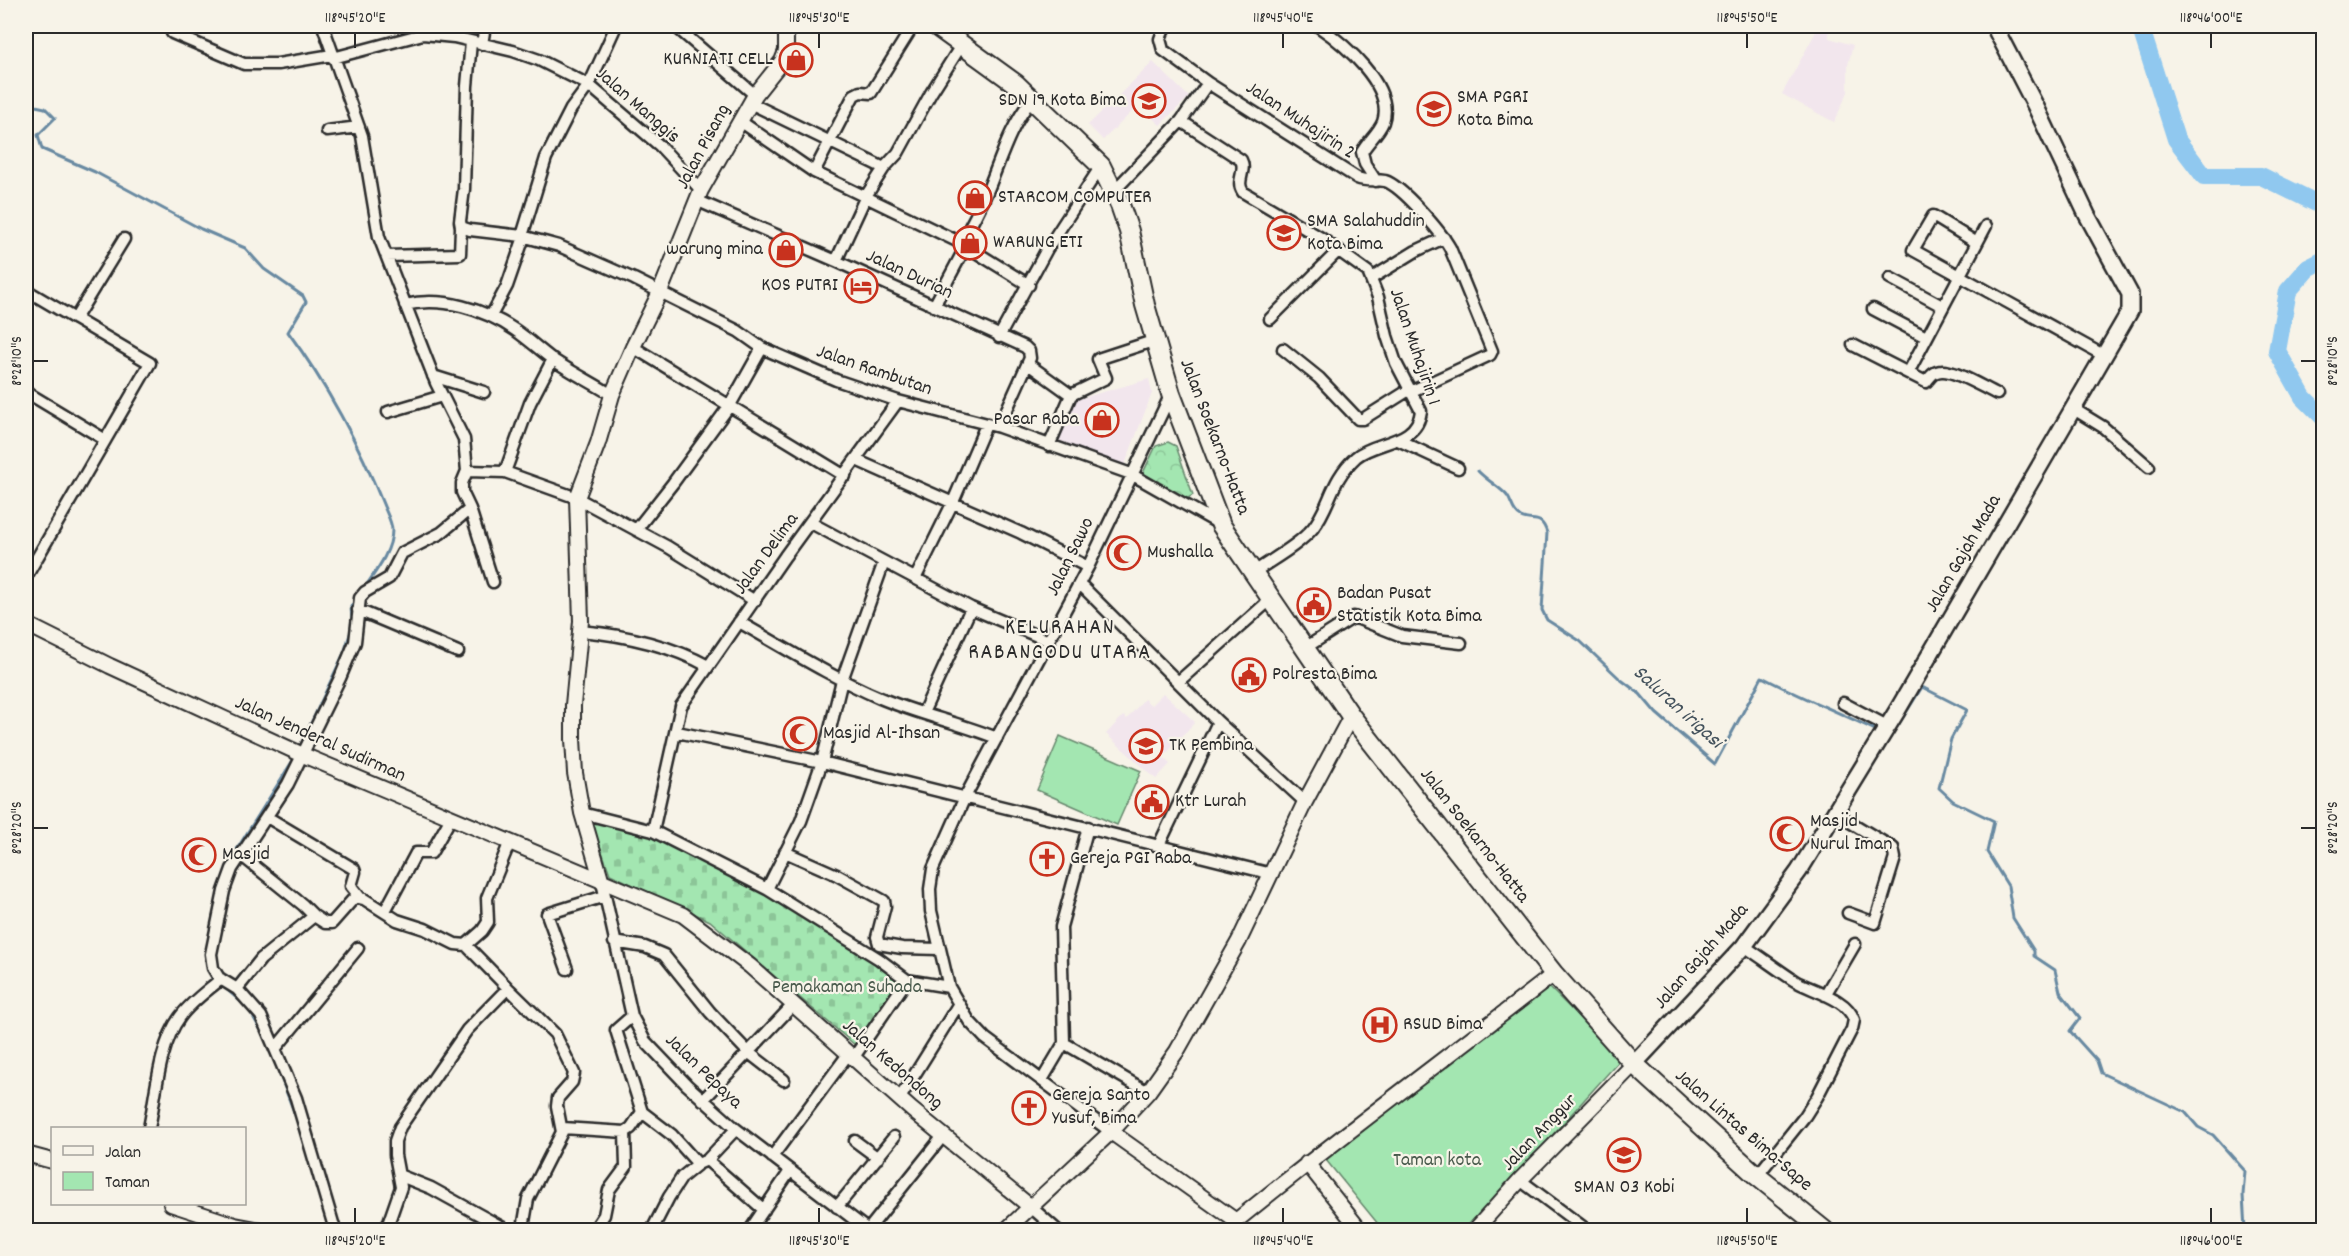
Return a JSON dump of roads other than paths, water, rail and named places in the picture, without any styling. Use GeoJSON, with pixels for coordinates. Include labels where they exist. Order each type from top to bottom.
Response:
{"type":"FeatureCollection","features":[{"type":"Feature","properties":{"kind":"highway","name":"Jalan Soekarno-Hatta"},"geometry":{"type":"LineString","coordinates":[[936,26],[1016,84],[1101,166],[1114,191],[1129,231],[1135,265],[1171,394],[1221,525],[1351,716],[1554,974],[1634,1064]]}},
{"type":"Feature","properties":{"kind":"highway","name":"Jalan Lintas Bima-Sape"},"geometry":{"type":"LineString","coordinates":[[1634,1064],[1757,1176],[1824,1230]]}},
{"type":"Feature","properties":{"kind":"main road","name":"Jalan Gajah Mada"},"geometry":{"type":"LineString","coordinates":[[1634,1064],[1744,946],[1798,871],[1887,726],[2103,355],[2114,343],[2130,311],[2130,294],[2087,215],[2035,105],[1994,26]]}},
{"type":"Feature","properties":{"kind":"street"},"geometry":{"type":"LineString","coordinates":[[323,26],[359,127],[369,173],[375,219],[387,256],[442,396],[464,439],[467,471],[462,483],[462,492],[470,509],[493,582]]}},
{"type":"Feature","properties":{"kind":"street"},"geometry":{"type":"LineString","coordinates":[[387,256],[460,254],[461,227],[459,221],[464,189],[467,86],[477,43],[485,26]]}},
{"type":"Feature","properties":{"kind":"street"},"geometry":{"type":"LineString","coordinates":[[491,316],[507,286],[546,158],[571,109],[589,85],[616,26]]}},
{"type":"Feature","properties":{"kind":"street"},"geometry":{"type":"LineString","coordinates":[[675,26],[752,99],[884,168]]}},
{"type":"Feature","properties":{"kind":"street","name":"Jalan Pisang"},"geometry":{"type":"LineString","coordinates":[[577,498],[598,443],[612,395],[660,292],[699,195],[752,99],[784,57],[786,26]]}},
{"type":"Feature","properties":{"kind":"street"},"geometry":{"type":"LineString","coordinates":[[814,172],[854,95],[860,92],[871,93],[913,26]]}},
{"type":"Feature","properties":{"kind":"street","name":"Jalan Muhajirin 2"},"geometry":{"type":"LineString","coordinates":[[1165,26],[1160,39],[1163,50],[1208,82],[1357,178],[1366,182],[1385,182],[1396,189],[1429,219],[1444,238],[1481,321],[1492,349],[1491,354],[1409,391]]}},
{"type":"Feature","properties":{"kind":"street","name":"Jalan Muhajirin 2"},"geometry":{"type":"LineString","coordinates":[[1318,26],[1354,53],[1367,70],[1382,97],[1385,112],[1383,122],[1362,153],[1365,164],[1376,181]]}},
{"type":"Feature","properties":{"kind":"street","name":"Jalan Manggis"},"geometry":{"type":"LineString","coordinates":[[172,33],[244,64],[278,64],[333,56],[422,29],[539,60],[589,85],[660,146],[699,195]]}},
{"type":"Feature","properties":{"kind":"street"},"geometry":{"type":"LineString","coordinates":[[836,261],[866,196],[884,168],[898,153],[931,93],[962,44]]}},
{"type":"Feature","properties":{"kind":"street"},"geometry":{"type":"LineString","coordinates":[[1114,191],[1181,121],[1208,82]]}},
{"type":"Feature","properties":{"kind":"street"},"geometry":{"type":"LineString","coordinates":[[934,306],[986,194],[1001,153],[1018,117],[1032,99]]}},
{"type":"Feature","properties":{"kind":"street"},"geometry":{"type":"LineString","coordinates":[[740,121],[814,172],[963,245],[1029,285]]}},
{"type":"Feature","properties":{"kind":"street","name":"Jalan Muhajirin 1"},"geometry":{"type":"LineString","coordinates":[[1181,121],[1241,160],[1244,167],[1239,183],[1243,192],[1339,250],[1372,278],[1396,363],[1421,414],[1407,435],[1358,456],[1337,478],[1314,527],[1253,573]]}},
{"type":"Feature","properties":{"kind":"street"},"geometry":{"type":"LineString","coordinates":[[327,131],[359,127]]}},
{"type":"Feature","properties":{"kind":"street"},"geometry":{"type":"LineString","coordinates":[[999,337],[1047,249],[1101,166]]}},
{"type":"Feature","properties":{"kind":"street","name":"Jalan Durian"},"geometry":{"type":"LineString","coordinates":[[699,195],[1028,350],[1030,356],[1028,364]]}},
{"type":"Feature","properties":{"kind":"street"},"geometry":{"type":"LineString","coordinates":[[1977,243],[1933,216],[1913,250],[2103,355]]}},
{"type":"Feature","properties":{"kind":"street"},"geometry":{"type":"LineString","coordinates":[[1908,373],[1986,226]]}},
{"type":"Feature","properties":{"kind":"street","name":"Jalan Rambutan"},"geometry":{"type":"LineString","coordinates":[[461,227],[523,236],[593,259],[738,331],[762,348],[836,380],[898,401],[999,427],[1131,474],[1221,525]]}},
{"type":"Feature","properties":{"kind":"street"},"geometry":{"type":"LineString","coordinates":[[1372,278],[1416,251],[1444,238]]}},
{"type":"Feature","properties":{"kind":"street"},"geometry":{"type":"LineString","coordinates":[[75,319],[124,239]]}},
{"type":"Feature","properties":{"kind":"street"},"geometry":{"type":"LineString","coordinates":[[1270,319],[1339,250]]}},
{"type":"Feature","properties":{"kind":"street"},"geometry":{"type":"LineString","coordinates":[[1890,278],[1942,306]]}},
{"type":"Feature","properties":{"kind":"street"},"geometry":{"type":"LineString","coordinates":[[26,290],[150,363],[26,577]]}},
{"type":"Feature","properties":{"kind":"street"},"geometry":{"type":"LineString","coordinates":[[405,305],[418,302],[437,303],[463,307],[491,316],[515,330],[553,359],[612,395]]}},
{"type":"Feature","properties":{"kind":"street"},"geometry":{"type":"LineString","coordinates":[[1873,309],[1926,337]]}},
{"type":"Feature","properties":{"kind":"street"},"geometry":{"type":"LineString","coordinates":[[1049,446],[1071,395],[1106,378],[1098,359],[1156,340]]}},
{"type":"Feature","properties":{"kind":"street"},"geometry":{"type":"LineString","coordinates":[[1853,345],[1926,382],[1940,370],[1997,394]]}},
{"type":"Feature","properties":{"kind":"street"},"geometry":{"type":"LineString","coordinates":[[633,347],[845,476]]}},
{"type":"Feature","properties":{"kind":"street"},"geometry":{"type":"LineString","coordinates":[[636,530],[730,405],[762,348]]}},
{"type":"Feature","properties":{"kind":"street"},"geometry":{"type":"LineString","coordinates":[[1283,348],[1319,378],[1359,420],[1409,391]]}},
{"type":"Feature","properties":{"kind":"street"},"geometry":{"type":"LineString","coordinates":[[505,472],[530,403],[553,359]]}},
{"type":"Feature","properties":{"kind":"street"},"geometry":{"type":"LineString","coordinates":[[999,427],[1028,364],[1071,395]]}},
{"type":"Feature","properties":{"kind":"street"},"geometry":{"type":"LineString","coordinates":[[434,376],[484,392]]}},
{"type":"Feature","properties":{"kind":"street"},"geometry":{"type":"LineString","coordinates":[[26,392],[104,440]]}},
{"type":"Feature","properties":{"kind":"street","name":"Jalan Sawo"},"geometry":{"type":"LineString","coordinates":[[1111,1132],[985,1038],[969,1022],[949,987],[931,911],[930,889],[933,869],[965,797],[1080,584],[1171,394]]}},
{"type":"Feature","properties":{"kind":"street"},"geometry":{"type":"LineString","coordinates":[[388,412],[442,396]]}},
{"type":"Feature","properties":{"kind":"street","name":"Jalan Delima"},"geometry":{"type":"LineString","coordinates":[[653,831],[681,706],[898,401]]}},
{"type":"Feature","properties":{"kind":"street"},"geometry":{"type":"LineString","coordinates":[[2072,408],[2103,427],[2149,467]]}},
{"type":"Feature","properties":{"kind":"street"},"geometry":{"type":"LineString","coordinates":[[916,577],[953,502],[986,425]]}},
{"type":"Feature","properties":{"kind":"street"},"geometry":{"type":"LineString","coordinates":[[1398,440],[1458,468]]}},
{"type":"Feature","properties":{"kind":"street"},"geometry":{"type":"LineString","coordinates":[[856,460],[1021,533],[1088,567]]}},
{"type":"Feature","properties":{"kind":"street"},"geometry":{"type":"LineString","coordinates":[[467,471],[505,472],[577,498],[636,530],[755,601]]}},
{"type":"Feature","properties":{"kind":"street"},"geometry":{"type":"LineString","coordinates":[[567,969],[547,914],[604,889],[582,813],[575,773],[573,705],[580,632],[577,498]]}},
{"type":"Feature","properties":{"kind":"street"},"geometry":{"type":"LineString","coordinates":[[335,1230],[296,1098],[261,1016],[237,989],[221,979],[213,968],[211,954],[224,891],[232,869],[267,817],[303,755],[355,642],[360,598],[365,591],[388,578],[402,553],[441,533],[470,509]]}},
{"type":"Feature","properties":{"kind":"street"},"geometry":{"type":"LineString","coordinates":[[811,523],[971,608],[1049,641]]}},
{"type":"Feature","properties":{"kind":"street"},"geometry":{"type":"LineString","coordinates":[[767,889],[801,821],[822,762],[842,680],[884,562]]}},
{"type":"Feature","properties":{"kind":"street"},"geometry":{"type":"LineString","coordinates":[[1080,584],[1218,722],[1305,802]]}},
{"type":"Feature","properties":{"kind":"street"},"geometry":{"type":"LineString","coordinates":[[1179,682],[1271,599]]}},
{"type":"Feature","properties":{"kind":"street"},"geometry":{"type":"LineString","coordinates":[[923,713],[971,608]]}},
{"type":"Feature","properties":{"kind":"street"},"geometry":{"type":"LineString","coordinates":[[358,610],[458,652]]}},
{"type":"Feature","properties":{"kind":"street"},"geometry":{"type":"LineString","coordinates":[[1305,648],[1354,616],[1402,636],[1461,643]]}},
{"type":"Feature","properties":{"kind":"street"},"geometry":{"type":"LineString","coordinates":[[739,622],[842,680],[881,698],[962,724],[997,738]]}},
{"type":"Feature","properties":{"kind":"street","name":"Jalan Jenderal Sudirman"},"geometry":{"type":"LineString","coordinates":[[26,624],[110,666],[303,755],[510,844],[604,889]]}},
{"type":"Feature","properties":{"kind":"street"},"geometry":{"type":"LineString","coordinates":[[580,632],[607,634],[653,643],[692,656],[708,666]]}},
{"type":"Feature","properties":{"kind":"street"},"geometry":{"type":"LineString","coordinates":[[1843,703],[1887,726]]}},
{"type":"Feature","properties":{"kind":"street"},"geometry":{"type":"LineString","coordinates":[[1006,1230],[1111,1132],[1148,1092],[1177,1051],[1239,941],[1305,802],[1351,716]]}},
{"type":"Feature","properties":{"kind":"street"},"geometry":{"type":"LineString","coordinates":[[1159,845],[1218,722]]}},
{"type":"Feature","properties":{"kind":"street"},"geometry":{"type":"LineString","coordinates":[[676,732],[822,762],[1272,874]]}},
{"type":"Feature","properties":{"kind":"street"},"geometry":{"type":"LineString","coordinates":[[582,813],[653,831],[767,889],[879,959],[907,980],[949,987]]}},
{"type":"Feature","properties":{"kind":"street"},"geometry":{"type":"LineString","coordinates":[[1835,813],[1893,848],[1895,858],[1875,923],[1848,913]]}},
{"type":"Feature","properties":{"kind":"street"},"geometry":{"type":"LineString","coordinates":[[267,817],[354,869],[356,872],[351,886],[359,896],[397,920],[425,929],[454,944],[466,945],[555,1034],[574,1076],[572,1082],[558,1098],[557,1106],[563,1128],[528,1199],[520,1230]]}},
{"type":"Feature","properties":{"kind":"street"},"geometry":{"type":"LineString","coordinates":[[384,911],[416,853],[431,853],[451,818]]}},
{"type":"Feature","properties":{"kind":"street"},"geometry":{"type":"LineString","coordinates":[[1042,1080],[1064,1043],[1061,927],[1088,827]]}},
{"type":"Feature","properties":{"kind":"street"},"geometry":{"type":"LineString","coordinates":[[466,945],[482,931],[488,922],[488,898],[510,844]]}},
{"type":"Feature","properties":{"kind":"street"},"geometry":{"type":"LineString","coordinates":[[785,852],[837,875],[884,902],[877,937],[879,944],[902,948],[939,949]]}},
{"type":"Feature","properties":{"kind":"street"},"geometry":{"type":"LineString","coordinates":[[241,855],[324,923],[332,923],[351,899],[359,896]]}},
{"type":"Feature","properties":{"kind":"street","name":"Jalan Pepaya"},"geometry":{"type":"LineString","coordinates":[[604,889],[632,1016],[645,1041],[703,1100],[736,1129],[868,1230]]}},
{"type":"Feature","properties":{"kind":"street","name":"Jalan Kedondong"},"geometry":{"type":"LineString","coordinates":[[604,889],[683,915],[742,960],[943,1136],[1032,1208]]}},
{"type":"Feature","properties":{"kind":"street"},"geometry":{"type":"LineString","coordinates":[[237,989],[261,959],[314,916]]}},
{"type":"Feature","properties":{"kind":"street"},"geometry":{"type":"LineString","coordinates":[[614,942],[645,947],[664,955],[710,1012],[748,1052],[784,1080]]}},
{"type":"Feature","properties":{"kind":"street"},"geometry":{"type":"LineString","coordinates":[[1826,995],[1855,944]]}},
{"type":"Feature","properties":{"kind":"street"},"geometry":{"type":"LineString","coordinates":[[1744,946],[1797,982],[1826,995],[1850,1012],[1854,1024],[1817,1098],[1757,1176]]}},
{"type":"Feature","properties":{"kind":"street"},"geometry":{"type":"LineString","coordinates":[[275,1049],[358,948]]}},
{"type":"Feature","properties":{"kind":"street"},"geometry":{"type":"LineString","coordinates":[[1111,1132],[1233,1226],[1307,1163],[1377,1112],[1554,974]]}},
{"type":"Feature","properties":{"kind":"street"},"geometry":{"type":"LineString","coordinates":[[149,1127],[166,1045],[174,1028],[192,1004],[221,979]]}},
{"type":"Feature","properties":{"kind":"street"},"geometry":{"type":"LineString","coordinates":[[772,1157],[907,980]]}},
{"type":"Feature","properties":{"kind":"street"},"geometry":{"type":"LineString","coordinates":[[386,1230],[401,1187],[395,1155],[395,1141],[400,1127],[467,1030],[508,988]]}},
{"type":"Feature","properties":{"kind":"street"},"geometry":{"type":"LineString","coordinates":[[703,1100],[792,1005]]}},
{"type":"Feature","properties":{"kind":"street"},"geometry":{"type":"LineString","coordinates":[[900,1098],[958,1005]]}},
{"type":"Feature","properties":{"kind":"street"},"geometry":{"type":"LineString","coordinates":[[632,1016],[616,1030],[642,1112],[764,1210]]}},
{"type":"Feature","properties":{"kind":"street"},"geometry":{"type":"LineString","coordinates":[[1064,1043],[1148,1092]]}},
{"type":"Feature","properties":{"kind":"street","name":"Jalan Anggur"},"geometry":{"type":"LineString","coordinates":[[1475,1230],[1520,1180],[1634,1064]]}},
{"type":"Feature","properties":{"kind":"street"},"geometry":{"type":"LineString","coordinates":[[563,1128],[626,1132],[632,1128],[642,1112]]}},
{"type":"Feature","properties":{"kind":"street"},"geometry":{"type":"LineString","coordinates":[[652,1230],[682,1177],[702,1162],[736,1129]]}},
{"type":"Feature","properties":{"kind":"street"},"geometry":{"type":"LineString","coordinates":[[594,1230],[604,1215],[609,1190],[626,1167],[626,1132]]}},
{"type":"Feature","properties":{"kind":"street"},"geometry":{"type":"LineString","coordinates":[[868,1230],[943,1136]]}},
{"type":"Feature","properties":{"kind":"street"},"geometry":{"type":"LineString","coordinates":[[837,1207],[894,1137]]}},
{"type":"Feature","properties":{"kind":"street"},"geometry":{"type":"LineString","coordinates":[[855,1141],[878,1158]]}},
{"type":"Feature","properties":{"kind":"street"},"geometry":{"type":"LineString","coordinates":[[26,1154],[51,1161]]}},
{"type":"Feature","properties":{"kind":"street"},"geometry":{"type":"LineString","coordinates":[[1307,1163],[1360,1230]]}},
{"type":"Feature","properties":{"kind":"street"},"geometry":{"type":"LineString","coordinates":[[750,1230],[790,1171]]}},
{"type":"Feature","properties":{"kind":"street"},"geometry":{"type":"LineString","coordinates":[[400,1176],[431,1188],[507,1230]]}},
{"type":"Feature","properties":{"kind":"street"},"geometry":{"type":"LineString","coordinates":[[1520,1180],[1587,1230]]}},
{"type":"Feature","properties":{"kind":"street"},"geometry":{"type":"LineString","coordinates":[[177,1205],[235,1225],[261,1230]]}},
{"type":"Feature","properties":{"kind":"street"},"geometry":{"type":"LineString","coordinates":[[1032,1208],[1057,1230]]}},
{"type":"Feature","properties":{"kind":"waterway"},"geometry":{"type":"LineString","coordinates":[[2140,26],[2176,139],[2204,176],[2261,176],[2324,209]]}},
{"type":"Feature","properties":{"kind":"waterway"},"geometry":{"type":"LineString","coordinates":[[26,104],[45,108],[55,118],[38,135],[42,149],[95,172],[201,229],[245,248],[264,269],[303,296],[306,302],[288,332],[341,415],[364,460],[392,527],[386,553],[365,587]]}},
{"type":"Feature","properties":{"kind":"waterway"},"geometry":{"type":"LineString","coordinates":[[2324,260],[2308,268],[2288,291],[2277,351],[2303,397],[2324,418]]}},
{"type":"Feature","properties":{"kind":"waterway","name":"Saluran irigasi"},"geometry":{"type":"LineString","coordinates":[[1478,471],[1506,494],[1518,515],[1525,519],[1539,521],[1545,527],[1547,533],[1542,610],[1547,620],[1580,641],[1620,679],[1640,694],[1656,713],[1715,764],[1762,677],[1873,729],[1877,723]]}},
{"type":"Feature","properties":{"kind":"waterway"},"geometry":{"type":"LineString","coordinates":[[352,622],[351,606],[356,600]]}},
{"type":"Feature","properties":{"kind":"waterway"},"geometry":{"type":"LineString","coordinates":[[299,749],[344,653],[351,631]]}},
{"type":"Feature","properties":{"kind":"waterway","name":"Saluran irigasi"},"geometry":{"type":"LineString","coordinates":[[1895,726],[1897,727],[1922,687],[1967,710],[1951,739],[1939,788],[1953,801],[1994,821],[1987,852],[2008,886],[2013,918],[2034,951],[2034,956],[2055,970],[2060,992],[2080,1018],[2070,1031],[2097,1061],[2101,1073],[2185,1112],[2198,1127],[2213,1135],[2245,1171],[2243,1195],[2245,1230]]}},
{"type":"Feature","properties":{"kind":"waterway"},"geometry":{"type":"LineString","coordinates":[[228,866],[295,757]]}},
{"type":"Feature","properties":{"kind":"waterway"},"geometry":{"type":"LineString","coordinates":[[217,903],[220,890]]}},
{"type":"Feature","properties":{"kind":"waterway"},"geometry":{"type":"LineString","coordinates":[[208,963],[212,978],[216,981]]}},
{"type":"Feature","properties":{"kind":"waterway"},"geometry":{"type":"LineString","coordinates":[[224,987],[246,1006]]}},
{"type":"Feature","properties":{"kind":"waterway"},"geometry":{"type":"LineString","coordinates":[[250,1011],[263,1034]]}},
{"type":"Feature","properties":{"kind":"waterway"},"geometry":{"type":"LineString","coordinates":[[274,1059],[297,1120]]}},
{"type":"Feature","properties":{"kind":"place","name":"KURNIATI CELL"},"geometry":{"type":"Point","coordinates":[796,60]}},
{"type":"Feature","properties":{"kind":"place","name":"SDN 19 Kota Bima"},"geometry":{"type":"Point","coordinates":[1149,101]}},
{"type":"Feature","properties":{"kind":"place","name":"SMA PGRI Kota Bima"},"geometry":{"type":"Point","coordinates":[1434,109]}},
{"type":"Feature","properties":{"kind":"place","name":"STARCOM COMPUTER"},"geometry":{"type":"Point","coordinates":[975,198]}},
{"type":"Feature","properties":{"kind":"place","name":"SMA Salahuddin Kota Bima"},"geometry":{"type":"Point","coordinates":[1284,233]}},
{"type":"Feature","properties":{"kind":"place","name":"WARUNG ETI"},"geometry":{"type":"Point","coordinates":[970,243]}},
{"type":"Feature","properties":{"kind":"place","name":"warung mina"},"geometry":{"type":"Point","coordinates":[786,250]}},
{"type":"Feature","properties":{"kind":"place","name":"KOS PUTRI"},"geometry":{"type":"Point","coordinates":[861,286]}},
{"type":"Feature","properties":{"kind":"place","name":"Pasar Raba"},"geometry":{"type":"Point","coordinates":[1102,420]}},
{"type":"Feature","properties":{"kind":"place","name":"Mushalla"},"geometry":{"type":"Point","coordinates":[1124,553]}},
{"type":"Feature","properties":{"kind":"place","name":"Badan Pusat Statistik Kota Bima"},"geometry":{"type":"Point","coordinates":[1314,605]}},
{"type":"Feature","properties":{"kind":"place","name":"Polresta Bima"},"geometry":{"type":"Point","coordinates":[1249,675]}},
{"type":"Feature","properties":{"kind":"place","name":"Masjid Al-Ihsan"},"geometry":{"type":"Point","coordinates":[800,734]}},
{"type":"Feature","properties":{"kind":"place","name":"TK Pembina"},"geometry":{"type":"Point","coordinates":[1146,746]}},
{"type":"Feature","properties":{"kind":"place","name":"Ktr Lurah"},"geometry":{"type":"Point","coordinates":[1152,802]}},
{"type":"Feature","properties":{"kind":"place","name":"Masjid Nurul Iman"},"geometry":{"type":"Point","coordinates":[1787,834]}},
{"type":"Feature","properties":{"kind":"place","name":"Masjid"},"geometry":{"type":"Point","coordinates":[199,855]}},
{"type":"Feature","properties":{"kind":"place","name":"Gereja PGI Raba"},"geometry":{"type":"Point","coordinates":[1047,859]}},
{"type":"Feature","properties":{"kind":"place","name":"RSUD Bima"},"geometry":{"type":"Point","coordinates":[1380,1025]}},
{"type":"Feature","properties":{"kind":"place","name":"Gereja Santo Yusuf, Bima"},"geometry":{"type":"Point","coordinates":[1029,1108]}},
{"type":"Feature","properties":{"kind":"place","name":"SMAN 03 Kobi"},"geometry":{"type":"Point","coordinates":[1624,1155]}},
{"type":"Feature","properties":{"kind":"district","name":"KELURAHAN RABANGODU UTARA"},"geometry":{"type":"Point","coordinates":[1060,640]}},
{"type":"Feature","properties":{"kind":"park label","name":"Pemakaman Suhada"},"geometry":{"type":"Point","coordinates":[847,988]}},
{"type":"Feature","properties":{"kind":"park label","name":"Taman kota"},"geometry":{"type":"Point","coordinates":[1437,1161]}}]}
